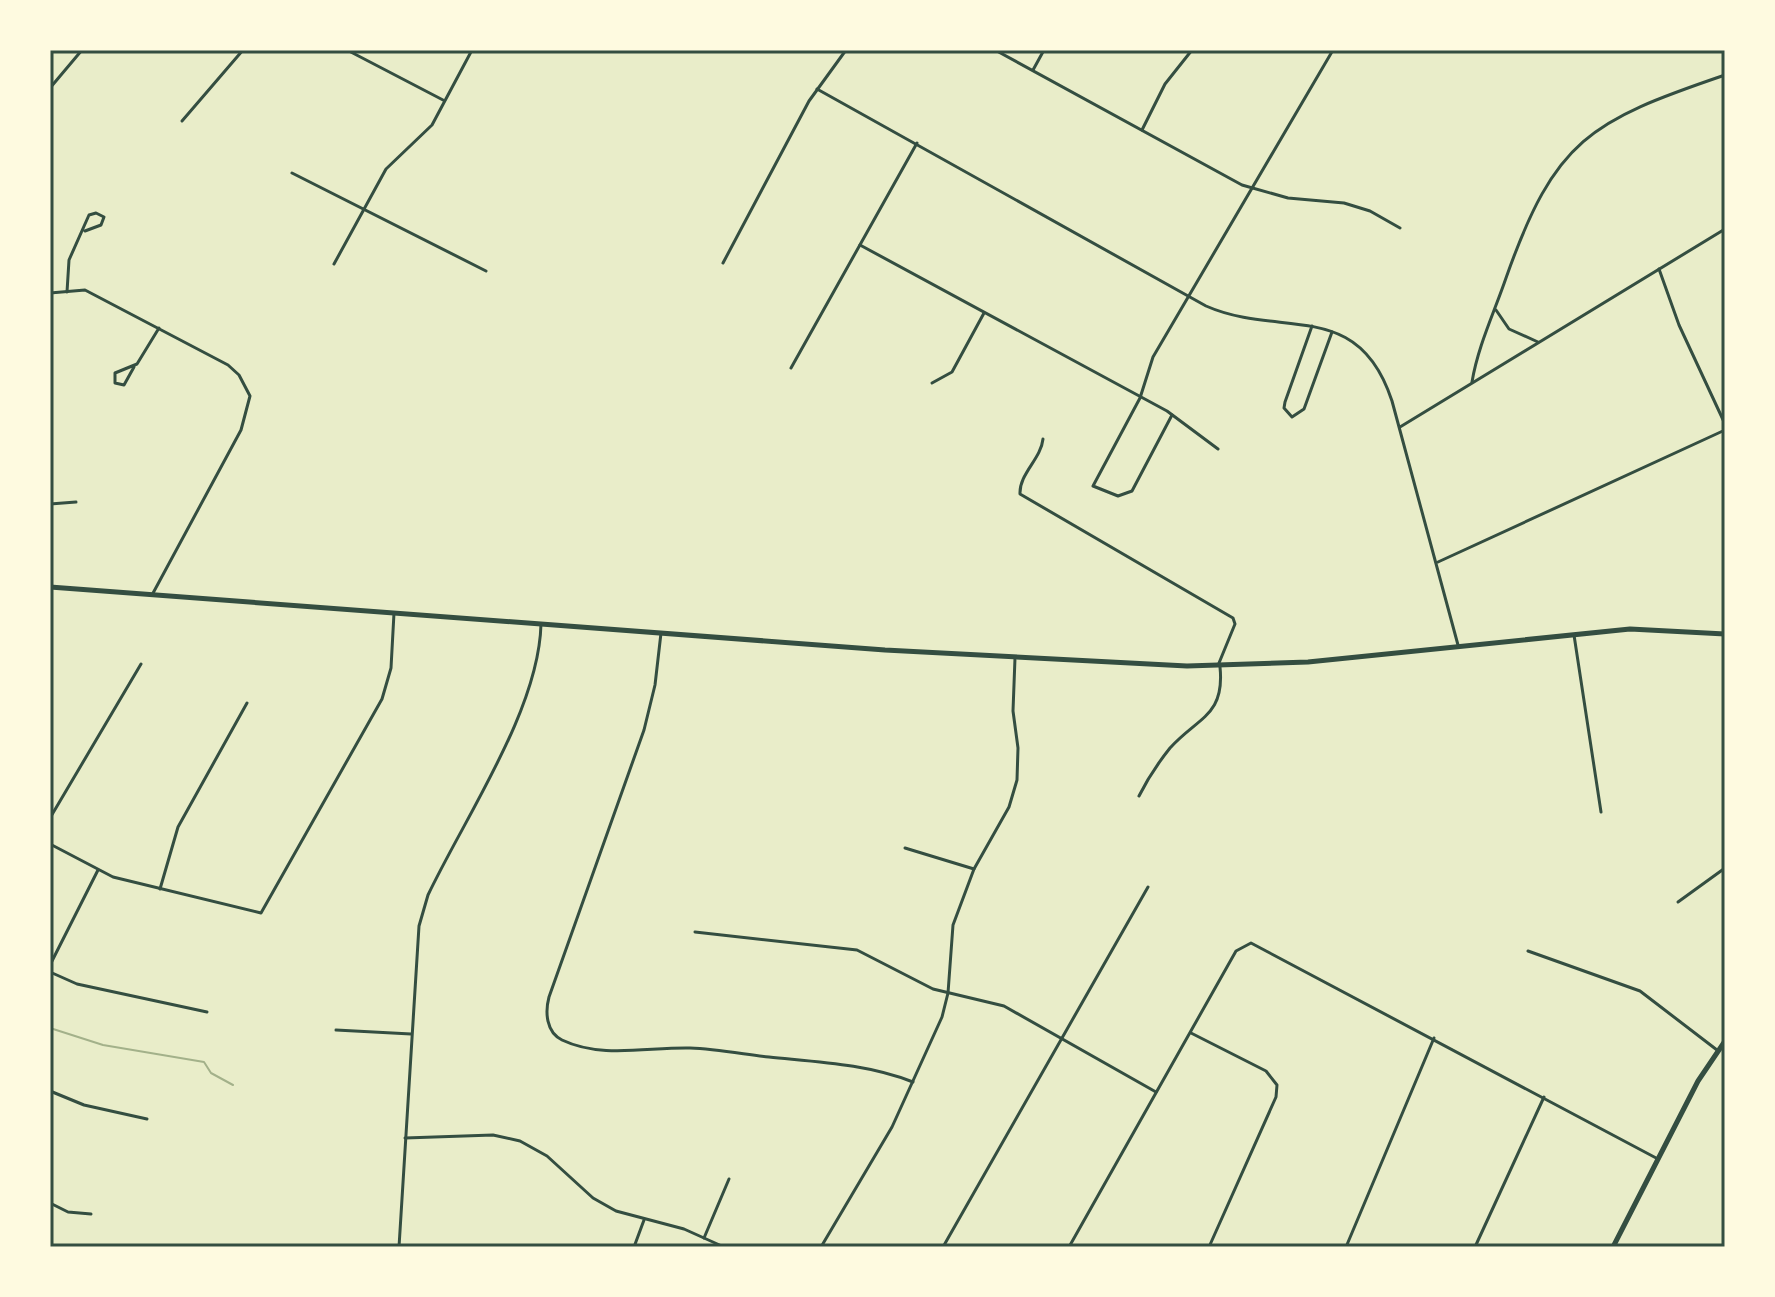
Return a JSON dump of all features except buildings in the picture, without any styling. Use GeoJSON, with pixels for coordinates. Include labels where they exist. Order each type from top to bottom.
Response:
{"type":"FeatureCollection","features":[{"type":"Feature","properties":{"kind":"main road"},"geometry":{"type":"LineString","coordinates":[[50,587],[1015,658],[1219,667],[1458,649],[1648,629],[1725,634]]}},
{"type":"Feature","properties":{"kind":"main road"},"geometry":{"type":"LineString","coordinates":[[1613,1247],[1658,1159],[1725,1041]]}},
{"type":"Feature","properties":{"kind":"street"},"geometry":{"type":"LineString","coordinates":[[51,85],[82,50]]}},
{"type":"Feature","properties":{"kind":"street"},"geometry":{"type":"LineString","coordinates":[[182,121],[243,50]]}},
{"type":"Feature","properties":{"kind":"street"},"geometry":{"type":"LineString","coordinates":[[347,50],[445,100]]}},
{"type":"Feature","properties":{"kind":"street"},"geometry":{"type":"LineString","coordinates":[[334,264],[386,169],[432,125],[472,50]]}},
{"type":"Feature","properties":{"kind":"street"},"geometry":{"type":"LineString","coordinates":[[723,263],[817,89],[846,50]]}},
{"type":"Feature","properties":{"kind":"street"},"geometry":{"type":"LineString","coordinates":[[995,50],[1252,188],[1288,198],[1344,203],[1370,211],[1400,228]]}},
{"type":"Feature","properties":{"kind":"street"},"geometry":{"type":"LineString","coordinates":[[1033,70],[1044,50]]}},
{"type":"Feature","properties":{"kind":"street"},"geometry":{"type":"LineString","coordinates":[[1142,130],[1165,84],[1192,50]]}},
{"type":"Feature","properties":{"kind":"street"},"geometry":{"type":"LineString","coordinates":[[1172,415],[1132,491],[1118,496],[1093,486],[1140,398],[1153,357],[1333,50]]}},
{"type":"Feature","properties":{"kind":"street"},"geometry":{"type":"LineString","coordinates":[[1472,382],[1479,352],[1532,208],[1561,164],[1582,142],[1637,106],[1725,75]]}},
{"type":"Feature","properties":{"kind":"street"},"geometry":{"type":"LineString","coordinates":[[817,89],[1232,316],[1312,325],[1353,342],[1376,365],[1399,427],[1458,649]]}},
{"type":"Feature","properties":{"kind":"street"},"geometry":{"type":"LineString","coordinates":[[791,368],[917,143]]}},
{"type":"Feature","properties":{"kind":"street"},"geometry":{"type":"LineString","coordinates":[[292,173],[486,271]]}},
{"type":"Feature","properties":{"kind":"street"},"geometry":{"type":"LineString","coordinates":[[67,292],[69,260],[85,231],[89,215],[96,213],[104,217],[101,225],[85,231]]}},
{"type":"Feature","properties":{"kind":"street"},"geometry":{"type":"LineString","coordinates":[[1399,427],[1725,229]]}},
{"type":"Feature","properties":{"kind":"street"},"geometry":{"type":"LineString","coordinates":[[860,245],[1172,415],[1218,449]]}},
{"type":"Feature","properties":{"kind":"street"},"geometry":{"type":"LineString","coordinates":[[1437,563],[1725,427],[1679,325],[1659,269]]}},
{"type":"Feature","properties":{"kind":"street"},"geometry":{"type":"LineString","coordinates":[[50,293],[85,290],[159,328],[228,365],[239,375],[250,396],[241,430],[152,595]]}},
{"type":"Feature","properties":{"kind":"street"},"geometry":{"type":"LineString","coordinates":[[1495,309],[1509,329],[1538,342]]}},
{"type":"Feature","properties":{"kind":"street"},"geometry":{"type":"LineString","coordinates":[[932,383],[952,372],[984,313]]}},
{"type":"Feature","properties":{"kind":"street"},"geometry":{"type":"LineString","coordinates":[[1312,325],[1285,402],[1284,408],[1292,417],[1304,409],[1332,332]]}},
{"type":"Feature","properties":{"kind":"street"},"geometry":{"type":"LineString","coordinates":[[134,367],[115,373],[115,383],[124,385],[159,328]]}},
{"type":"Feature","properties":{"kind":"street"},"geometry":{"type":"LineString","coordinates":[[1043,439],[1042,447],[1021,483],[1020,494],[1233,618],[1235,624],[1220,654],[1222,683],[1212,713],[1170,748],[1139,796]]}},
{"type":"Feature","properties":{"kind":"street"},"geometry":{"type":"LineString","coordinates":[[50,504],[76,502]]}},
{"type":"Feature","properties":{"kind":"street"},"geometry":{"type":"LineString","coordinates":[[50,844],[98,870],[160,889],[261,913],[382,699],[391,668],[394,613]]}},
{"type":"Feature","properties":{"kind":"street"},"geometry":{"type":"LineString","coordinates":[[399,1247],[417,938],[423,907],[527,695],[539,652],[541,624]]}},
{"type":"Feature","properties":{"kind":"street"},"geometry":{"type":"LineString","coordinates":[[661,633],[655,685],[644,730],[549,997],[547,1014],[552,1031],[562,1040],[587,1048],[631,1051],[689,1048],[876,1069],[913,1082]]}},
{"type":"Feature","properties":{"kind":"street"},"geometry":{"type":"LineString","coordinates":[[1574,635],[1601,812]]}},
{"type":"Feature","properties":{"kind":"street"},"geometry":{"type":"LineString","coordinates":[[821,1247],[867,1173],[942,1017],[948,993],[953,925],[974,869],[1009,807],[1017,780],[1013,701],[1015,658]]}},
{"type":"Feature","properties":{"kind":"street"},"geometry":{"type":"LineString","coordinates":[[50,818],[141,664]]}},
{"type":"Feature","properties":{"kind":"street"},"geometry":{"type":"LineString","coordinates":[[160,889],[178,827],[247,703]]}},
{"type":"Feature","properties":{"kind":"street"},"geometry":{"type":"LineString","coordinates":[[905,848],[974,869]]}},
{"type":"Feature","properties":{"kind":"street"},"geometry":{"type":"LineString","coordinates":[[1678,902],[1725,868]]}},
{"type":"Feature","properties":{"kind":"street"},"geometry":{"type":"LineString","coordinates":[[50,965],[98,870]]}},
{"type":"Feature","properties":{"kind":"street"},"geometry":{"type":"LineString","coordinates":[[943,1247],[1148,887]]}},
{"type":"Feature","properties":{"kind":"street"},"geometry":{"type":"LineString","coordinates":[[695,932],[857,950],[933,989],[1004,1006],[1157,1092]]}},
{"type":"Feature","properties":{"kind":"street"},"geometry":{"type":"LineString","coordinates":[[1069,1247],[1236,951],[1251,943],[1658,1159]]}},
{"type":"Feature","properties":{"kind":"street"},"geometry":{"type":"LineString","coordinates":[[1528,951],[1640,991],[1718,1051]]}},
{"type":"Feature","properties":{"kind":"street"},"geometry":{"type":"LineString","coordinates":[[50,972],[77,984],[207,1012]]}},
{"type":"Feature","properties":{"kind":"street"},"geometry":{"type":"LineString","coordinates":[[336,1030],[411,1034]]}},
{"type":"Feature","properties":{"kind":"street"},"geometry":{"type":"LineString","coordinates":[[1191,1033],[1266,1071],[1277,1085],[1276,1097],[1209,1247]]}},
{"type":"Feature","properties":{"kind":"street"},"geometry":{"type":"LineString","coordinates":[[1346,1247],[1434,1038]]}},
{"type":"Feature","properties":{"kind":"street"},"geometry":{"type":"LineString","coordinates":[[50,1091],[84,1105],[147,1119]]}},
{"type":"Feature","properties":{"kind":"street"},"geometry":{"type":"LineString","coordinates":[[1475,1247],[1544,1097]]}},
{"type":"Feature","properties":{"kind":"street"},"geometry":{"type":"LineString","coordinates":[[405,1138],[493,1135],[520,1141],[547,1156],[593,1198],[644,1220],[684,1229],[724,1247]]}},
{"type":"Feature","properties":{"kind":"street"},"geometry":{"type":"LineString","coordinates":[[704,1238],[729,1179]]}},
{"type":"Feature","properties":{"kind":"street"},"geometry":{"type":"LineString","coordinates":[[50,1203],[68,1212],[91,1214]]}},
{"type":"Feature","properties":{"kind":"street"},"geometry":{"type":"LineString","coordinates":[[634,1247],[644,1220]]}},
{"type":"Feature","properties":{"kind":"waterway"},"geometry":{"type":"LineString","coordinates":[[50,1028],[103,1045],[204,1062],[211,1073],[233,1085]]}}]}
